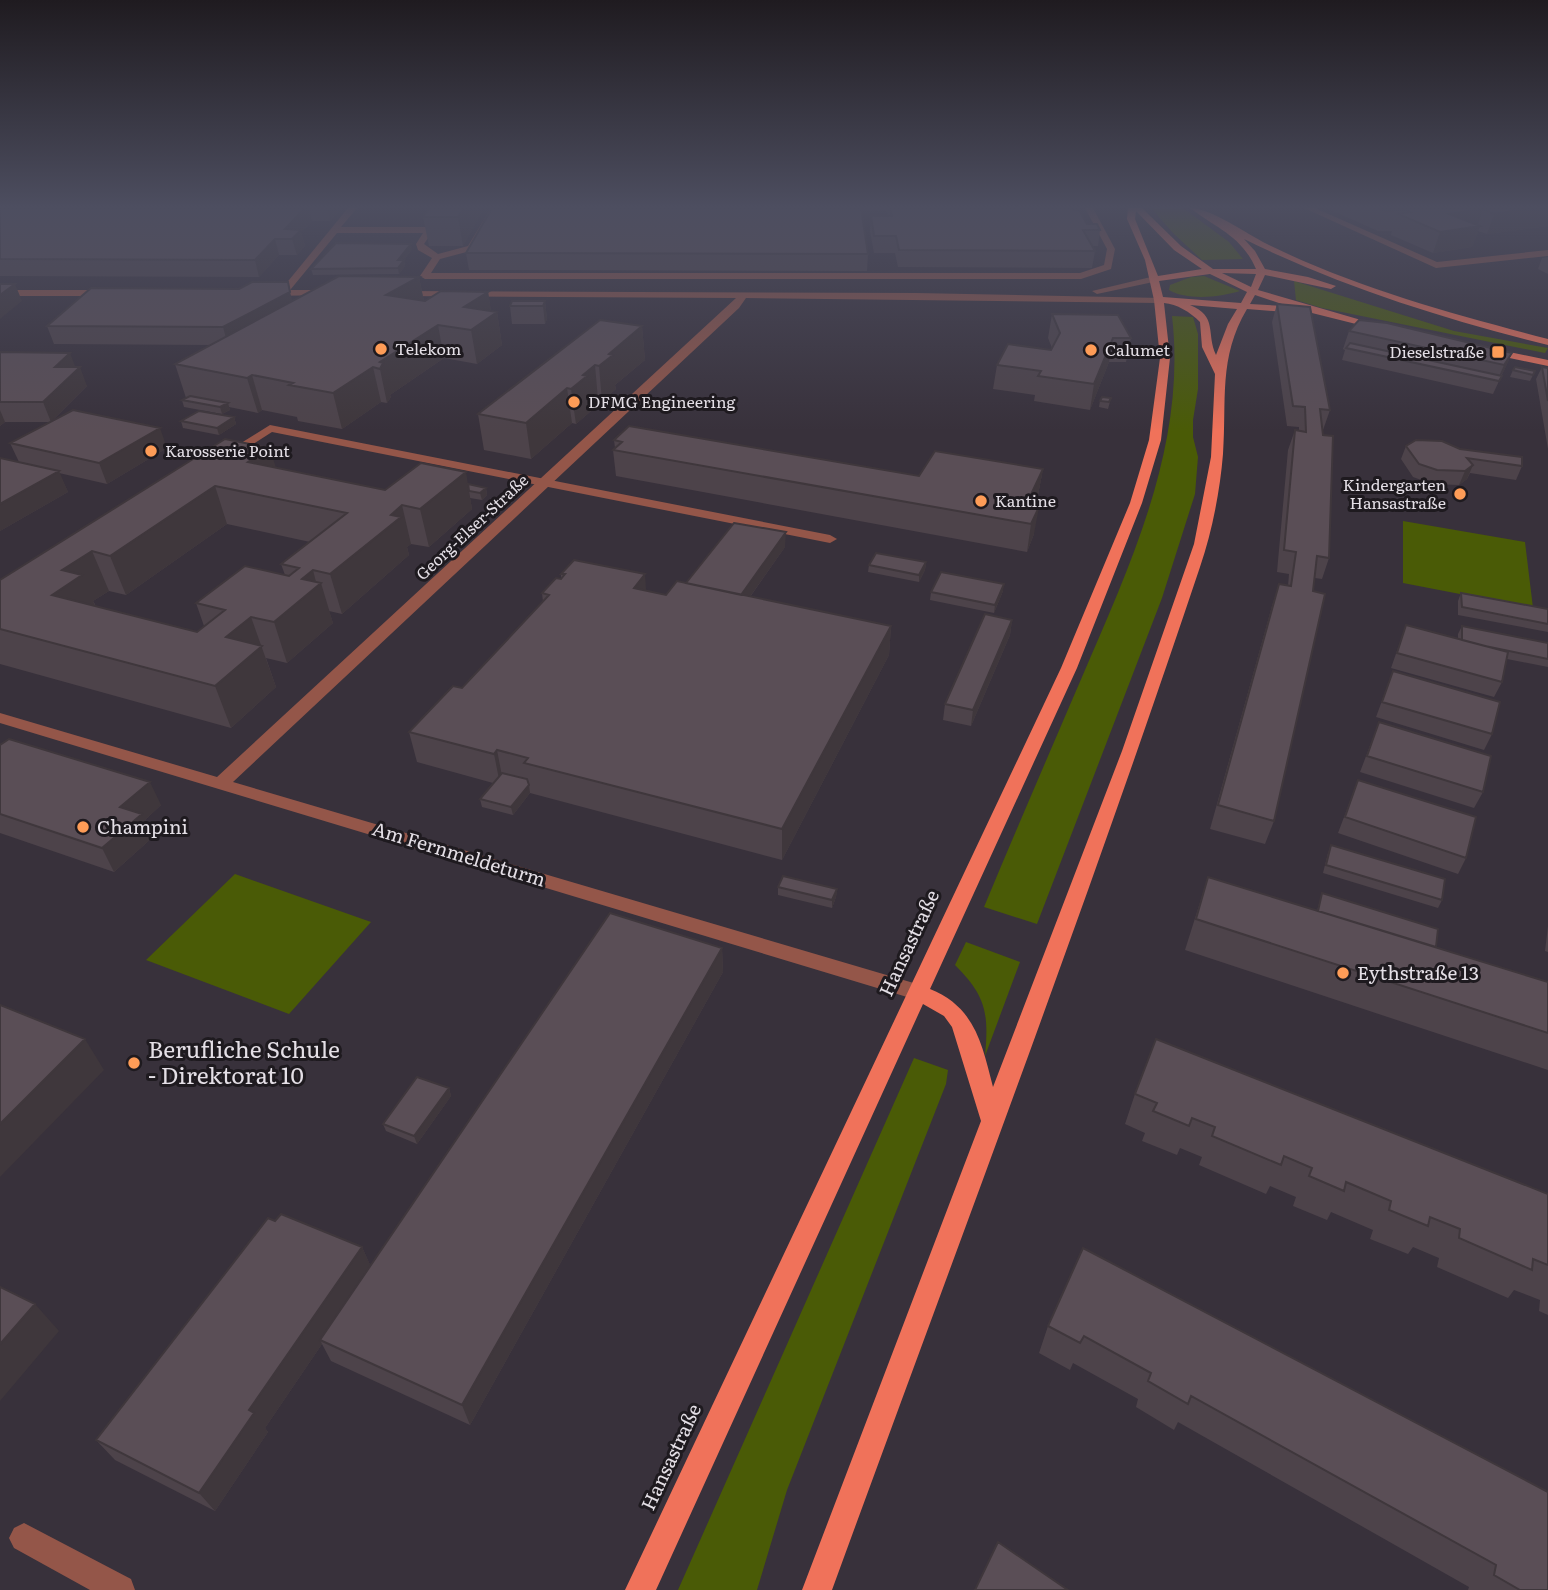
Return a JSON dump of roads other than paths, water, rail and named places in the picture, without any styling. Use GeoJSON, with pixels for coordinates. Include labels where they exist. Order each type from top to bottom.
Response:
{"type":"FeatureCollection","features":[{"type":"Feature","properties":{"kind":"main road","name":"Hansastraße"},"geometry":{"type":"LineString","coordinates":[[639,1590],[1069,668],[1132,516],[1147,468],[1161,403],[1164,346],[1156,282]]}},
{"type":"Feature","properties":{"kind":"main road"},"geometry":{"type":"LineString","coordinates":[[1236,282],[1315,310],[1388,329]]}},
{"type":"Feature","properties":{"kind":"main road"},"geometry":{"type":"LineString","coordinates":[[817,1590],[990,1119],[1134,739],[1201,544],[1217,457],[1219,372],[1228,335],[1258,282]]}},
{"type":"Feature","properties":{"kind":"main road"},"geometry":{"type":"LineString","coordinates":[[1311,282],[1422,307],[1548,342]]}},
{"type":"Feature","properties":{"kind":"main road"},"geometry":{"type":"LineString","coordinates":[[1353,282],[1422,307]]}},
{"type":"Feature","properties":{"kind":"main road"},"geometry":{"type":"LineString","coordinates":[[1160,300],[1315,310]]}},
{"type":"Feature","properties":{"kind":"main road"},"geometry":{"type":"LineString","coordinates":[[1160,300],[1185,307],[1203,318],[1207,332],[1206,347],[1219,372]]}},
{"type":"Feature","properties":{"kind":"main road"},"geometry":{"type":"LineString","coordinates":[[1474,347],[1548,363]]}},
{"type":"Feature","properties":{"kind":"main road"},"geometry":{"type":"LineString","coordinates":[[917,992],[934,998],[956,1015],[967,1034],[990,1119]]}},
{"type":"Feature","properties":{"kind":"street"},"geometry":{"type":"LineString","coordinates":[[283,293],[292,282]]}},
{"type":"Feature","properties":{"kind":"street"},"geometry":{"type":"LineString","coordinates":[[477,294],[483,282]]}},
{"type":"Feature","properties":{"kind":"street"},"geometry":{"type":"LineString","coordinates":[[1021,297],[1113,290],[1143,282]]}},
{"type":"Feature","properties":{"kind":"street"},"geometry":{"type":"LineString","coordinates":[[1113,290],[1160,300]]}},
{"type":"Feature","properties":{"kind":"street"},"geometry":{"type":"LineString","coordinates":[[0,293],[124,293]]}},
{"type":"Feature","properties":{"kind":"street"},"geometry":{"type":"LineString","coordinates":[[257,293],[347,293]]}},
{"type":"Feature","properties":{"kind":"street"},"geometry":{"type":"LineString","coordinates":[[386,293],[1160,300]]}},
{"type":"Feature","properties":{"kind":"street","name":"Georg-Elser-Straße"},"geometry":{"type":"LineString","coordinates":[[222,782],[736,306],[743,295]]}},
{"type":"Feature","properties":{"kind":"street"},"geometry":{"type":"LineString","coordinates":[[211,466],[270,428],[830,539]]}},
{"type":"Feature","properties":{"kind":"street","name":"Am Fernmeldeturm"},"geometry":{"type":"LineString","coordinates":[[0,718],[222,782],[917,992]]}},
{"type":"Feature","properties":{"kind":"street"},"geometry":{"type":"LineString","coordinates":[[24,1538],[120,1590]]}},
{"type":"Feature","properties":{"kind":"place","name":"Telekom"},"geometry":{"type":"Point","coordinates":[381,349]}},
{"type":"Feature","properties":{"kind":"place","name":"Calumet"},"geometry":{"type":"Point","coordinates":[1091,350]}},
{"type":"Feature","properties":{"kind":"place","name":"Dieselstraße"},"geometry":{"type":"Point","coordinates":[1498,352]}},
{"type":"Feature","properties":{"kind":"place","name":"DFMG Engineering"},"geometry":{"type":"Point","coordinates":[574,402]}},
{"type":"Feature","properties":{"kind":"place","name":"Karosserie Point"},"geometry":{"type":"Point","coordinates":[151,451]}},
{"type":"Feature","properties":{"kind":"place","name":"Kindergarten Hansastraße"},"geometry":{"type":"Point","coordinates":[1460,494]}},
{"type":"Feature","properties":{"kind":"place","name":"Kantine"},"geometry":{"type":"Point","coordinates":[981,501]}},
{"type":"Feature","properties":{"kind":"place","name":"Champini"},"geometry":{"type":"Point","coordinates":[83,827]}},
{"type":"Feature","properties":{"kind":"place","name":"Eythstraße 13"},"geometry":{"type":"Point","coordinates":[1343,973]}},
{"type":"Feature","properties":{"kind":"place","name":"Berufliche Schule - Direktorat 10"},"geometry":{"type":"Point","coordinates":[134,1063]}}]}
